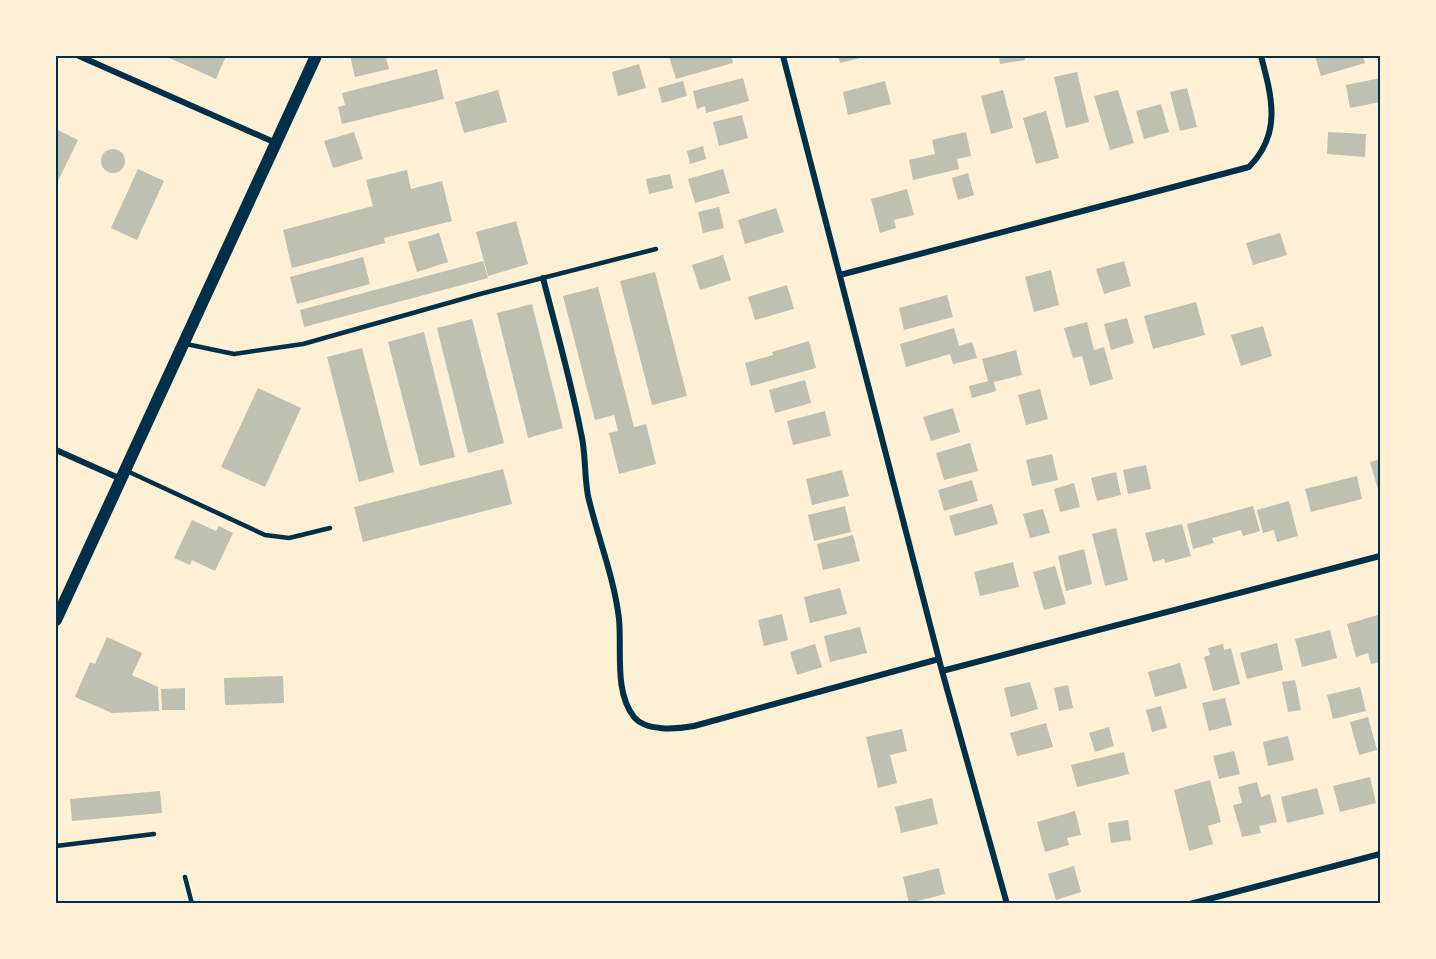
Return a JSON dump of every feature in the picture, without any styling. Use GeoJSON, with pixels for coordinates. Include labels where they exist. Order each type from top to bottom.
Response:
{"type":"FeatureCollection","features":[{"type":"Feature","properties":{"kind":"main road"},"geometry":{"type":"LineString","coordinates":[[56,620],[316,56]]}},
{"type":"Feature","properties":{"kind":"street"},"geometry":{"type":"LineString","coordinates":[[79,56],[276,143]]}},
{"type":"Feature","properties":{"kind":"street"},"geometry":{"type":"LineString","coordinates":[[783,56],[942,671],[1007,903]]}},
{"type":"Feature","properties":{"kind":"street"},"geometry":{"type":"LineString","coordinates":[[840,275],[1249,167],[1260,156],[1272,129],[1266,73],[1261,56]]}},
{"type":"Feature","properties":{"kind":"street"},"geometry":{"type":"LineString","coordinates":[[543,278],[582,435],[588,494],[607,557],[616,597],[621,682],[626,703],[635,719],[653,727],[674,730],[939,659]]}},
{"type":"Feature","properties":{"kind":"street"},"geometry":{"type":"LineString","coordinates":[[56,450],[123,474]]}},
{"type":"Feature","properties":{"kind":"street"},"geometry":{"type":"LineString","coordinates":[[942,671],[1380,556]]}},
{"type":"Feature","properties":{"kind":"street"},"geometry":{"type":"LineString","coordinates":[[1190,903],[1380,854]]}},
{"type":"Feature","properties":{"kind":"lane"},"geometry":{"type":"LineString","coordinates":[[183,344],[234,354],[303,344],[656,249]]}},
{"type":"Feature","properties":{"kind":"lane"},"geometry":{"type":"LineString","coordinates":[[123,474],[265,535],[290,538],[330,528]]}},
{"type":"Feature","properties":{"kind":"lane"},"geometry":{"type":"LineString","coordinates":[[56,846],[154,834]]}},
{"type":"Feature","properties":{"kind":"lane"},"geometry":{"type":"LineString","coordinates":[[185,877],[192,903]]}},
{"type":"Feature","properties":{"kind":"building"},"geometry":{"type":"Polygon","coordinates":[[[165,56],[226,56],[216,79],[165,56]]]}},
{"type":"Feature","properties":{"kind":"building"},"geometry":{"type":"Polygon","coordinates":[[[350,56],[394,56],[386,58],[389,69],[355,77],[350,56]]]}},
{"type":"Feature","properties":{"kind":"building"},"geometry":{"type":"Polygon","coordinates":[[[669,56],[731,56],[733,63],[676,79],[669,56]]]}},
{"type":"Feature","properties":{"kind":"building"},"geometry":{"type":"Polygon","coordinates":[[[838,56],[869,56],[840,63],[838,56]]]}},
{"type":"Feature","properties":{"kind":"building"},"geometry":{"type":"Polygon","coordinates":[[[999,56],[1024,56],[1025,60],[1000,64],[999,56]]]}},
{"type":"Feature","properties":{"kind":"building"},"geometry":{"type":"Polygon","coordinates":[[[1315,56],[1363,56],[1365,63],[1321,76],[1315,56]]]}},
{"type":"Feature","properties":{"kind":"building"},"geometry":{"type":"Polygon","coordinates":[[[639,64],[646,88],[618,96],[612,72],[639,64]]]}},
{"type":"Feature","properties":{"kind":"building"},"geometry":{"type":"Polygon","coordinates":[[[437,69],[444,99],[342,124],[338,107],[345,105],[342,93],[437,69]]]}},
{"type":"Feature","properties":{"kind":"building"},"geometry":{"type":"Polygon","coordinates":[[[1077,72],[1089,122],[1066,128],[1054,77],[1077,72]]]}},
{"type":"Feature","properties":{"kind":"building"},"geometry":{"type":"Polygon","coordinates":[[[743,78],[749,101],[706,113],[705,106],[697,109],[693,91],[743,78]]]}},
{"type":"Feature","properties":{"kind":"building"},"geometry":{"type":"Polygon","coordinates":[[[1380,78],[1380,102],[1350,108],[1346,85],[1380,78]]]}},
{"type":"Feature","properties":{"kind":"building"},"geometry":{"type":"Polygon","coordinates":[[[683,81],[687,96],[662,103],[658,88],[683,81]]]}},
{"type":"Feature","properties":{"kind":"building"},"geometry":{"type":"Polygon","coordinates":[[[885,81],[891,104],[848,115],[843,92],[885,81]]]}},
{"type":"Feature","properties":{"kind":"building"},"geometry":{"type":"Polygon","coordinates":[[[1187,88],[1197,127],[1180,131],[1170,92],[1187,88]]]}},
{"type":"Feature","properties":{"kind":"building"},"geometry":{"type":"Polygon","coordinates":[[[498,90],[507,122],[464,133],[455,102],[498,90]]]}},
{"type":"Feature","properties":{"kind":"building"},"geometry":{"type":"Polygon","coordinates":[[[1003,90],[1013,128],[991,134],[981,96],[1003,90]]]}},
{"type":"Feature","properties":{"kind":"building"},"geometry":{"type":"Polygon","coordinates":[[[1118,90],[1134,143],[1110,150],[1094,96],[1118,90]]]}},
{"type":"Feature","properties":{"kind":"building"},"geometry":{"type":"Polygon","coordinates":[[[1161,104],[1169,132],[1144,139],[1136,111],[1161,104]]]}},
{"type":"Feature","properties":{"kind":"building"},"geometry":{"type":"Polygon","coordinates":[[[1046,111],[1059,158],[1036,164],[1023,118],[1046,111]]]}},
{"type":"Feature","properties":{"kind":"building"},"geometry":{"type":"Polygon","coordinates":[[[742,115],[748,138],[719,146],[713,122],[742,115]]]}},
{"type":"Feature","properties":{"kind":"building"},"geometry":{"type":"Polygon","coordinates":[[[56,129],[78,140],[58,181],[56,180],[56,129]]]}},
{"type":"Feature","properties":{"kind":"building"},"geometry":{"type":"Polygon","coordinates":[[[354,132],[363,159],[333,168],[324,141],[354,132]]]}},
{"type":"Feature","properties":{"kind":"building"},"geometry":{"type":"Polygon","coordinates":[[[966,132],[971,156],[957,159],[959,169],[913,180],[909,160],[935,154],[932,140],[966,132]]]}},
{"type":"Feature","properties":{"kind":"building"},"geometry":{"type":"Polygon","coordinates":[[[1328,132],[1366,134],[1365,157],[1327,154],[1328,132]]]}},
{"type":"Feature","properties":{"kind":"building"},"geometry":{"type":"Polygon","coordinates":[[[703,146],[706,159],[690,164],[687,151],[703,146]]]}},
{"type":"Feature","properties":{"kind":"building"},"geometry":{"type":"Polygon","coordinates":[[[113,149],[118,150],[124,156],[124,166],[118,172],[113,173],[108,172],[102,166],[101,161],[102,156],[108,150],[113,149]]]}},
{"type":"Feature","properties":{"kind":"building"},"geometry":{"type":"Polygon","coordinates":[[[138,169],[164,181],[137,240],[111,228],[138,169]]]}},
{"type":"Feature","properties":{"kind":"building"},"geometry":{"type":"Polygon","coordinates":[[[723,169],[730,193],[695,203],[688,179],[723,169]]]}},
{"type":"Feature","properties":{"kind":"building"},"geometry":{"type":"Polygon","coordinates":[[[407,170],[411,189],[442,181],[452,221],[384,238],[385,243],[292,268],[283,230],[373,206],[366,180],[407,170]]]}},
{"type":"Feature","properties":{"kind":"building"},"geometry":{"type":"Polygon","coordinates":[[[968,173],[974,195],[958,200],[952,178],[968,173]]]}},
{"type":"Feature","properties":{"kind":"building"},"geometry":{"type":"Polygon","coordinates":[[[670,174],[673,188],[649,194],[646,179],[670,174]]]}},
{"type":"Feature","properties":{"kind":"building"},"geometry":{"type":"Polygon","coordinates":[[[907,189],[914,215],[894,220],[896,228],[880,233],[871,199],[907,189]]]}},
{"type":"Feature","properties":{"kind":"building"},"geometry":{"type":"Polygon","coordinates":[[[719,207],[724,228],[703,233],[698,212],[719,207]]]}},
{"type":"Feature","properties":{"kind":"building"},"geometry":{"type":"Polygon","coordinates":[[[776,208],[784,232],[745,244],[738,220],[776,208]]]}},
{"type":"Feature","properties":{"kind":"building"},"geometry":{"type":"Polygon","coordinates":[[[516,221],[528,264],[488,276],[476,232],[516,221]]]}},
{"type":"Feature","properties":{"kind":"building"},"geometry":{"type":"Polygon","coordinates":[[[439,233],[448,262],[417,272],[408,242],[439,233]]]}},
{"type":"Feature","properties":{"kind":"building"},"geometry":{"type":"Polygon","coordinates":[[[1280,233],[1287,255],[1253,265],[1246,243],[1280,233]]]}},
{"type":"Feature","properties":{"kind":"building"},"geometry":{"type":"Polygon","coordinates":[[[723,255],[731,280],[700,290],[692,265],[723,255]]]}},
{"type":"Feature","properties":{"kind":"building"},"geometry":{"type":"Polygon","coordinates":[[[363,257],[370,284],[297,304],[290,277],[363,257]]]}},
{"type":"Feature","properties":{"kind":"building"},"geometry":{"type":"Polygon","coordinates":[[[483,261],[488,278],[304,327],[300,310],[483,261]]]}},
{"type":"Feature","properties":{"kind":"building"},"geometry":{"type":"Polygon","coordinates":[[[1124,261],[1131,286],[1104,294],[1096,269],[1124,261]]]}},
{"type":"Feature","properties":{"kind":"building"},"geometry":{"type":"Polygon","coordinates":[[[1051,270],[1059,305],[1034,312],[1025,277],[1051,270]]]}},
{"type":"Feature","properties":{"kind":"building"},"geometry":{"type":"Polygon","coordinates":[[[655,272],[687,396],[652,405],[620,281],[655,272]]]}},
{"type":"Feature","properties":{"kind":"building"},"geometry":{"type":"Polygon","coordinates":[[[787,285],[794,309],[755,320],[748,297],[787,285]]]}},
{"type":"Feature","properties":{"kind":"building"},"geometry":{"type":"Polygon","coordinates":[[[598,287],[634,427],[646,424],[656,464],[619,474],[609,433],[618,431],[614,415],[595,420],[563,296],[598,287]]]}},
{"type":"Feature","properties":{"kind":"building"},"geometry":{"type":"Polygon","coordinates":[[[947,295],[953,317],[904,330],[899,308],[947,295]]]}},
{"type":"Feature","properties":{"kind":"building"},"geometry":{"type":"Polygon","coordinates":[[[1196,302],[1205,335],[1153,349],[1144,316],[1196,302]]]}},
{"type":"Feature","properties":{"kind":"building"},"geometry":{"type":"Polygon","coordinates":[[[532,304],[563,428],[528,438],[497,313],[532,304]]]}},
{"type":"Feature","properties":{"kind":"building"},"geometry":{"type":"Polygon","coordinates":[[[1127,318],[1134,343],[1111,350],[1104,324],[1127,318]]]}},
{"type":"Feature","properties":{"kind":"building"},"geometry":{"type":"Polygon","coordinates":[[[472,319],[504,443],[468,453],[437,328],[472,319]]]}},
{"type":"Feature","properties":{"kind":"building"},"geometry":{"type":"Polygon","coordinates":[[[1087,322],[1094,350],[1104,347],[1113,379],[1090,386],[1082,356],[1073,358],[1064,328],[1087,322]]]}},
{"type":"Feature","properties":{"kind":"building"},"geometry":{"type":"Polygon","coordinates":[[[1263,326],[1272,356],[1241,366],[1231,335],[1263,326]]]}},
{"type":"Feature","properties":{"kind":"building"},"geometry":{"type":"Polygon","coordinates":[[[954,328],[959,346],[972,342],[977,358],[953,364],[950,354],[906,367],[900,344],[954,328]]]}},
{"type":"Feature","properties":{"kind":"building"},"geometry":{"type":"Polygon","coordinates":[[[424,332],[455,457],[420,466],[388,342],[424,332]]]}},
{"type":"Feature","properties":{"kind":"building"},"geometry":{"type":"Polygon","coordinates":[[[809,341],[816,368],[751,386],[745,363],[809,341]]]}},
{"type":"Feature","properties":{"kind":"building"},"geometry":{"type":"Polygon","coordinates":[[[362,348],[394,472],[359,482],[327,357],[362,348]]]}},
{"type":"Feature","properties":{"kind":"building"},"geometry":{"type":"Polygon","coordinates":[[[1016,350],[1022,375],[994,382],[996,391],[972,398],[969,386],[988,381],[982,359],[1016,350]]]}},
{"type":"Feature","properties":{"kind":"building"},"geometry":{"type":"Polygon","coordinates":[[[805,380],[811,403],[775,413],[769,390],[805,380]]]}},
{"type":"Feature","properties":{"kind":"building"},"geometry":{"type":"Polygon","coordinates":[[[258,388],[301,408],[265,487],[221,467],[258,388]]]}},
{"type":"Feature","properties":{"kind":"building"},"geometry":{"type":"Polygon","coordinates":[[[1040,389],[1048,419],[1026,425],[1018,395],[1040,389]]]}},
{"type":"Feature","properties":{"kind":"building"},"geometry":{"type":"Polygon","coordinates":[[[953,408],[960,432],[931,441],[923,417],[953,408]]]}},
{"type":"Feature","properties":{"kind":"building"},"geometry":{"type":"Polygon","coordinates":[[[825,411],[831,436],[793,445],[787,421],[825,411]]]}},
{"type":"Feature","properties":{"kind":"building"},"geometry":{"type":"Polygon","coordinates":[[[970,443],[978,471],[944,480],[936,453],[970,443]]]}},
{"type":"Feature","properties":{"kind":"building"},"geometry":{"type":"Polygon","coordinates":[[[1052,454],[1058,480],[1032,486],[1026,460],[1052,454]]]}},
{"type":"Feature","properties":{"kind":"building"},"geometry":{"type":"Polygon","coordinates":[[[1380,459],[1380,496],[1370,462],[1380,459]]]}},
{"type":"Feature","properties":{"kind":"building"},"geometry":{"type":"Polygon","coordinates":[[[1146,465],[1151,489],[1128,494],[1123,470],[1146,465]]]}},
{"type":"Feature","properties":{"kind":"building"},"geometry":{"type":"Polygon","coordinates":[[[503,469],[512,504],[363,542],[354,507],[503,469]]]}},
{"type":"Feature","properties":{"kind":"building"},"geometry":{"type":"Polygon","coordinates":[[[842,470],[849,496],[812,505],[806,479],[842,470]]]}},
{"type":"Feature","properties":{"kind":"building"},"geometry":{"type":"Polygon","coordinates":[[[1116,472],[1121,495],[1097,501],[1091,478],[1116,472]]]}},
{"type":"Feature","properties":{"kind":"building"},"geometry":{"type":"Polygon","coordinates":[[[1357,476],[1362,499],[1311,512],[1305,489],[1357,476]]]}},
{"type":"Feature","properties":{"kind":"building"},"geometry":{"type":"Polygon","coordinates":[[[972,480],[978,501],[944,511],[938,490],[972,480]]]}},
{"type":"Feature","properties":{"kind":"building"},"geometry":{"type":"Polygon","coordinates":[[[1074,483],[1080,507],[1060,512],[1054,489],[1074,483]]]}},
{"type":"Feature","properties":{"kind":"building"},"geometry":{"type":"Polygon","coordinates":[[[1289,501],[1298,536],[1277,542],[1274,530],[1263,533],[1257,510],[1289,501]]]}},
{"type":"Feature","properties":{"kind":"building"},"geometry":{"type":"Polygon","coordinates":[[[992,504],[998,524],[955,536],[949,516],[992,504]]]}},
{"type":"Feature","properties":{"kind":"building"},"geometry":{"type":"Polygon","coordinates":[[[845,506],[851,532],[814,541],[808,515],[845,506]]]}},
{"type":"Feature","properties":{"kind":"building"},"geometry":{"type":"Polygon","coordinates":[[[1253,506],[1260,531],[1243,536],[1241,530],[1212,538],[1214,543],[1193,549],[1187,524],[1253,506]]]}},
{"type":"Feature","properties":{"kind":"building"},"geometry":{"type":"Polygon","coordinates":[[[1043,509],[1050,533],[1030,538],[1023,514],[1043,509]]]}},
{"type":"Feature","properties":{"kind":"building"},"geometry":{"type":"Polygon","coordinates":[[[192,520],[216,531],[219,526],[233,533],[215,571],[192,560],[190,565],[174,558],[192,520]]]}},
{"type":"Feature","properties":{"kind":"building"},"geometry":{"type":"Polygon","coordinates":[[[1182,524],[1191,556],[1165,563],[1164,559],[1153,562],[1145,533],[1182,524]]]}},
{"type":"Feature","properties":{"kind":"building"},"geometry":{"type":"Polygon","coordinates":[[[1116,528],[1128,580],[1105,586],[1092,534],[1116,528]]]}},
{"type":"Feature","properties":{"kind":"building"},"geometry":{"type":"Polygon","coordinates":[[[853,535],[860,561],[823,570],[817,544],[853,535]]]}},
{"type":"Feature","properties":{"kind":"building"},"geometry":{"type":"Polygon","coordinates":[[[1084,549],[1092,584],[1066,591],[1058,556],[1084,549]]]}},
{"type":"Feature","properties":{"kind":"building"},"geometry":{"type":"Polygon","coordinates":[[[1013,562],[1019,587],[980,596],[974,572],[1013,562]]]}},
{"type":"Feature","properties":{"kind":"building"},"geometry":{"type":"Polygon","coordinates":[[[1055,566],[1066,604],[1044,610],[1033,572],[1055,566]]]}},
{"type":"Feature","properties":{"kind":"building"},"geometry":{"type":"Polygon","coordinates":[[[840,588],[847,614],[810,623],[804,597],[840,588]]]}},
{"type":"Feature","properties":{"kind":"building"},"geometry":{"type":"Polygon","coordinates":[[[782,614],[788,640],[764,646],[758,620],[782,614]]]}},
{"type":"Feature","properties":{"kind":"building"},"geometry":{"type":"Polygon","coordinates":[[[1378,615],[1380,662],[1371,664],[1368,653],[1356,657],[1347,624],[1378,615]]]}},
{"type":"Feature","properties":{"kind":"building"},"geometry":{"type":"Polygon","coordinates":[[[860,627],[867,653],[830,662],[824,636],[860,627]]]}},
{"type":"Feature","properties":{"kind":"building"},"geometry":{"type":"Polygon","coordinates":[[[1330,630],[1337,658],[1302,667],[1295,639],[1330,630]]]}},
{"type":"Feature","properties":{"kind":"building"},"geometry":{"type":"Polygon","coordinates":[[[107,637],[142,653],[132,675],[158,687],[159,711],[112,713],[75,697],[90,662],[95,664],[107,637]]]}},
{"type":"Feature","properties":{"kind":"building"},"geometry":{"type":"Polygon","coordinates":[[[1277,643],[1283,670],[1247,679],[1240,653],[1277,643]]]}},
{"type":"Feature","properties":{"kind":"building"},"geometry":{"type":"Polygon","coordinates":[[[815,644],[822,667],[797,675],[790,652],[815,644]]]}},
{"type":"Feature","properties":{"kind":"building"},"geometry":{"type":"Polygon","coordinates":[[[1223,644],[1224,650],[1231,648],[1240,684],[1213,691],[1204,657],[1210,655],[1208,648],[1223,644]]]}},
{"type":"Feature","properties":{"kind":"building"},"geometry":{"type":"Polygon","coordinates":[[[1180,663],[1187,688],[1155,697],[1148,672],[1180,663]]]}},
{"type":"Feature","properties":{"kind":"building"},"geometry":{"type":"Polygon","coordinates":[[[283,676],[284,703],[225,705],[224,678],[283,676]]]}},
{"type":"Feature","properties":{"kind":"building"},"geometry":{"type":"Polygon","coordinates":[[[1295,680],[1301,710],[1288,712],[1282,682],[1295,680]]]}},
{"type":"Feature","properties":{"kind":"building"},"geometry":{"type":"Polygon","coordinates":[[[1030,682],[1038,709],[1011,717],[1004,688],[1030,682]]]}},
{"type":"Feature","properties":{"kind":"building"},"geometry":{"type":"Polygon","coordinates":[[[1068,685],[1073,708],[1059,711],[1054,688],[1068,685]]]}},
{"type":"Feature","properties":{"kind":"building"},"geometry":{"type":"Polygon","coordinates":[[[1360,687],[1366,711],[1333,719],[1327,695],[1360,687]]]}},
{"type":"Feature","properties":{"kind":"building"},"geometry":{"type":"Polygon","coordinates":[[[185,688],[185,710],[162,710],[161,689],[185,688]]]}},
{"type":"Feature","properties":{"kind":"building"},"geometry":{"type":"Polygon","coordinates":[[[1225,698],[1232,725],[1209,731],[1202,703],[1225,698]]]}},
{"type":"Feature","properties":{"kind":"building"},"geometry":{"type":"Polygon","coordinates":[[[1161,706],[1167,728],[1152,732],[1146,710],[1161,706]]]}},
{"type":"Feature","properties":{"kind":"building"},"geometry":{"type":"Polygon","coordinates":[[[1368,717],[1377,750],[1359,755],[1350,722],[1368,717]]]}},
{"type":"Feature","properties":{"kind":"building"},"geometry":{"type":"Polygon","coordinates":[[[1046,723],[1053,747],[1017,756],[1010,733],[1046,723]]]}},
{"type":"Feature","properties":{"kind":"building"},"geometry":{"type":"Polygon","coordinates":[[[1109,727],[1114,746],[1095,752],[1089,733],[1109,727]]]}},
{"type":"Feature","properties":{"kind":"building"},"geometry":{"type":"Polygon","coordinates":[[[902,729],[907,751],[890,755],[897,783],[878,788],[866,737],[902,729]]]}},
{"type":"Feature","properties":{"kind":"building"},"geometry":{"type":"Polygon","coordinates":[[[1288,736],[1294,760],[1268,766],[1263,742],[1288,736]]]}},
{"type":"Feature","properties":{"kind":"building"},"geometry":{"type":"Polygon","coordinates":[[[1234,751],[1240,774],[1219,779],[1213,756],[1234,751]]]}},
{"type":"Feature","properties":{"kind":"building"},"geometry":{"type":"Polygon","coordinates":[[[1124,752],[1129,774],[1077,787],[1071,765],[1124,752]]]}},
{"type":"Feature","properties":{"kind":"building"},"geometry":{"type":"Polygon","coordinates":[[[1370,777],[1376,803],[1340,812],[1333,786],[1370,777]]]}},
{"type":"Feature","properties":{"kind":"building"},"geometry":{"type":"Polygon","coordinates":[[[1210,780],[1221,822],[1208,826],[1213,844],[1189,851],[1174,790],[1210,780]]]}},
{"type":"Feature","properties":{"kind":"building"},"geometry":{"type":"Polygon","coordinates":[[[1257,782],[1261,797],[1270,794],[1277,822],[1259,826],[1261,833],[1242,837],[1233,805],[1242,803],[1238,787],[1257,782]]]}},
{"type":"Feature","properties":{"kind":"building"},"geometry":{"type":"Polygon","coordinates":[[[1317,788],[1324,814],[1287,823],[1281,797],[1317,788]]]}},
{"type":"Feature","properties":{"kind":"building"},"geometry":{"type":"Polygon","coordinates":[[[160,791],[162,813],[72,821],[70,799],[160,791]]]}},
{"type":"Feature","properties":{"kind":"building"},"geometry":{"type":"Polygon","coordinates":[[[932,798],[938,824],[901,833],[895,807],[932,798]]]}},
{"type":"Feature","properties":{"kind":"building"},"geometry":{"type":"Polygon","coordinates":[[[1075,811],[1081,835],[1067,838],[1069,845],[1045,852],[1037,822],[1075,811]]]}},
{"type":"Feature","properties":{"kind":"building"},"geometry":{"type":"Polygon","coordinates":[[[1128,820],[1131,840],[1111,843],[1108,823],[1128,820]]]}},
{"type":"Feature","properties":{"kind":"building"},"geometry":{"type":"Polygon","coordinates":[[[1074,866],[1081,892],[1056,900],[1048,874],[1074,866]]]}},
{"type":"Feature","properties":{"kind":"building"},"geometry":{"type":"Polygon","coordinates":[[[939,868],[945,894],[909,903],[903,877],[939,868]]]}}]}
